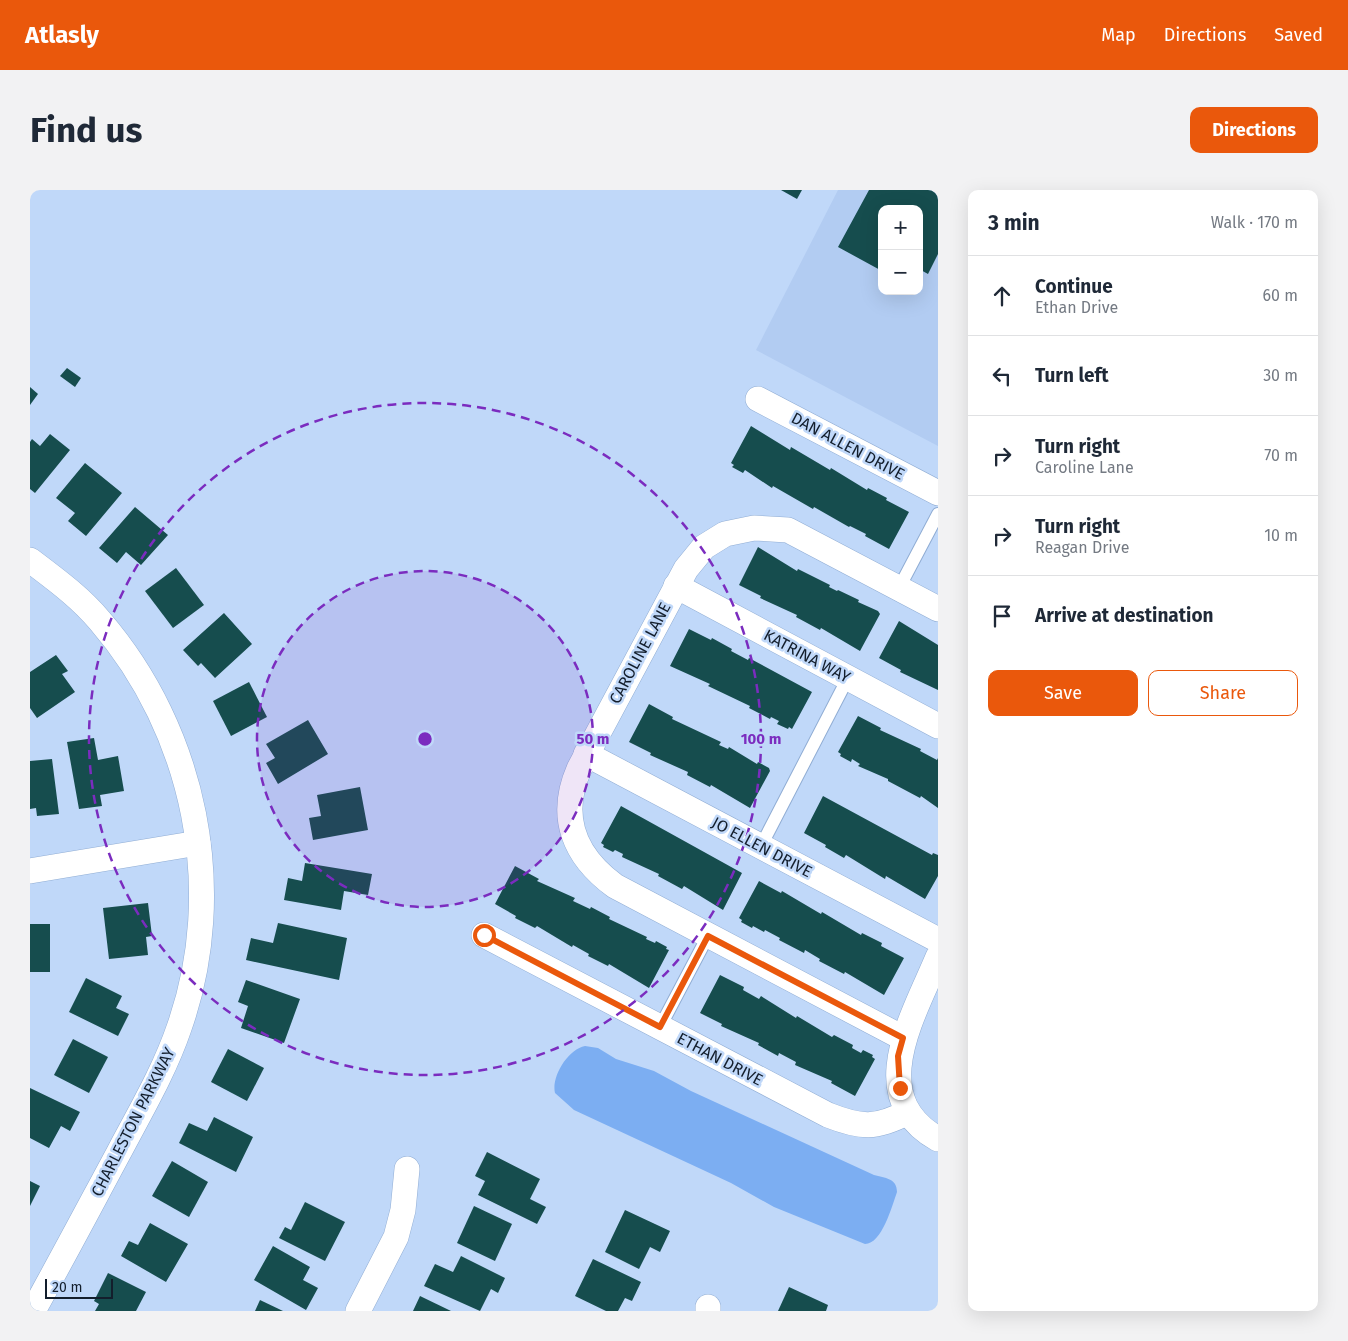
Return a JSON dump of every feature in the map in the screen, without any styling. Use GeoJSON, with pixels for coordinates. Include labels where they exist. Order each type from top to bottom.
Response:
{"type":"FeatureCollection","features":[{"type":"Feature","properties":{"kind":"street","name":"DAN ALLEN DRIVE"},"geometry":{"type":"LineString","coordinates":[[758,399],[938,493]]}},
{"type":"Feature","properties":{"kind":"street","name":"CAROLINE LANE"},"geometry":{"type":"LineString","coordinates":[[903,1038],[615,886],[587,862],[574,836],[569,807],[573,782],[586,754],[676,586],[695,555],[714,540],[737,530],[770,528],[797,534],[938,609]]}},
{"type":"Feature","properties":{"kind":"street","name":"CHARLESTON PARKWAY"},"geometry":{"type":"LineString","coordinates":[[30,560],[70,591],[99,620],[121,647],[151,692],[188,785],[198,843],[203,890],[200,938],[190,990],[180,1025],[158,1080],[34,1311]]}},
{"type":"Feature","properties":{"kind":"street","name":"KATRINA WAY"},"geometry":{"type":"LineString","coordinates":[[676,586],[938,726]]}},
{"type":"Feature","properties":{"kind":"street","name":"JO ELLEN DRIVE"},"geometry":{"type":"LineString","coordinates":[[586,754],[938,940]]}},
{"type":"Feature","properties":{"kind":"street"},"geometry":{"type":"LineString","coordinates":[[30,871],[198,843]]}},
{"type":"Feature","properties":{"kind":"street","name":"ETHAN DRIVE"},"geometry":{"type":"LineString","coordinates":[[484,935],[828,1115],[852,1124],[878,1125],[908,1112]]}},
{"type":"Feature","properties":{"kind":"street"},"geometry":{"type":"LineString","coordinates":[[938,957],[903,1038],[898,1056],[900,1088],[908,1112],[916,1123],[938,1139]]}},
{"type":"Feature","properties":{"kind":"street"},"geometry":{"type":"LineString","coordinates":[[358,1311],[396,1237],[403,1210],[407,1169]]}},
{"type":"Feature","properties":{"kind":"lane"},"geometry":{"type":"LineString","coordinates":[[899,588],[938,514]]}},
{"type":"Feature","properties":{"kind":"lane"},"geometry":{"type":"LineString","coordinates":[[761,846],[848,678]]}},
{"type":"Feature","properties":{"kind":"lane"},"geometry":{"type":"LineString","coordinates":[[660,1027],[708,936]]}},
{"type":"Feature","properties":{"kind":"shaded area"},"geometry":{"type":"Polygon","coordinates":[[[838,190],[938,190],[938,446],[756,350],[838,190]]]}},
{"type":"Feature","properties":{"kind":"water"},"geometry":{"type":"Polygon","coordinates":[[[585,1046],[598,1048],[616,1059],[654,1071],[691,1091],[874,1175],[890,1179],[895,1184],[897,1192],[886,1223],[876,1238],[865,1244],[774,1207],[731,1183],[574,1110],[555,1093],[554,1087],[558,1072],[567,1058],[579,1048],[585,1046]]]}},
{"type":"Feature","properties":{"kind":"building"},"geometry":{"type":"Polygon","coordinates":[[[781,190],[802,190],[797,199],[781,190]]]}},
{"type":"Feature","properties":{"kind":"building"},"geometry":{"type":"Polygon","coordinates":[[[869,190],[938,190],[938,254],[928,274],[923,271],[923,205],[878,205],[878,269],[838,247],[869,190]]]}},
{"type":"Feature","properties":{"kind":"building"},"geometry":{"type":"Polygon","coordinates":[[[67,368],[81,378],[75,387],[60,376],[67,368]]]}},
{"type":"Feature","properties":{"kind":"building"},"geometry":{"type":"Polygon","coordinates":[[[30,387],[38,394],[30,405],[30,387]]]}},
{"type":"Feature","properties":{"kind":"building"},"geometry":{"type":"Polygon","coordinates":[[[751,426],[790,450],[791,447],[867,490],[868,488],[887,498],[886,500],[909,512],[889,549],[865,536],[866,534],[849,527],[814,507],[813,509],[773,486],[772,488],[745,470],[743,473],[732,467],[734,465],[731,463],[751,426]]]}},
{"type":"Feature","properties":{"kind":"building"},"geometry":{"type":"Polygon","coordinates":[[[50,434],[70,450],[35,493],[30,489],[30,442],[32,439],[40,446],[50,434]]]}},
{"type":"Feature","properties":{"kind":"building"},"geometry":{"type":"Polygon","coordinates":[[[85,463],[122,493],[86,536],[68,521],[75,513],[56,498],[85,463]]]}},
{"type":"Feature","properties":{"kind":"building"},"geometry":{"type":"Polygon","coordinates":[[[135,507],[168,535],[141,565],[126,552],[117,563],[99,548],[135,507]]]}},
{"type":"Feature","properties":{"kind":"building"},"geometry":{"type":"Polygon","coordinates":[[[758,547],[797,571],[798,569],[830,585],[829,587],[859,600],[858,602],[878,611],[880,614],[860,651],[821,628],[820,630],[796,617],[797,615],[760,598],[761,596],[739,585],[758,547]]]}},
{"type":"Feature","properties":{"kind":"building"},"geometry":{"type":"Polygon","coordinates":[[[176,568],[204,605],[173,628],[145,591],[176,568]]]}},
{"type":"Feature","properties":{"kind":"building"},"geometry":{"type":"Polygon","coordinates":[[[224,613],[252,644],[215,678],[201,663],[198,666],[183,650],[224,613]]]}},
{"type":"Feature","properties":{"kind":"building"},"geometry":{"type":"Polygon","coordinates":[[[899,621],[938,645],[938,690],[900,672],[901,670],[879,658],[899,621]]]}},
{"type":"Feature","properties":{"kind":"building"},"geometry":{"type":"Polygon","coordinates":[[[689,629],[711,640],[712,638],[732,649],[731,651],[748,660],[749,658],[812,692],[792,729],[777,724],[779,721],[771,717],[770,719],[749,708],[750,706],[708,686],[710,684],[670,666],[689,629]]]}},
{"type":"Feature","properties":{"kind":"building"},"geometry":{"type":"Polygon","coordinates":[[[56,655],[68,671],[62,674],[75,692],[37,718],[30,708],[30,672],[56,655]]]}},
{"type":"Feature","properties":{"kind":"building"},"geometry":{"type":"Polygon","coordinates":[[[249,682],[267,717],[231,736],[213,701],[249,682]]]}},
{"type":"Feature","properties":{"kind":"building"},"geometry":{"type":"Polygon","coordinates":[[[649,704],[673,717],[672,719],[721,742],[719,745],[728,749],[729,747],[757,764],[758,762],[769,768],[770,771],[750,808],[711,785],[710,787],[687,775],[688,772],[650,755],[651,753],[629,742],[649,704]]]}},
{"type":"Feature","properties":{"kind":"building"},"geometry":{"type":"Polygon","coordinates":[[[858,716],[881,728],[880,730],[921,749],[920,751],[937,760],[938,758],[938,808],[921,796],[920,798],[888,781],[888,779],[858,766],[860,764],[852,759],[851,762],[840,756],[841,754],[838,752],[858,716]]]}},
{"type":"Feature","properties":{"kind":"building"},"geometry":{"type":"Polygon","coordinates":[[[308,720],[328,754],[278,784],[266,763],[275,758],[266,744],[308,720]]]}},
{"type":"Feature","properties":{"kind":"building"},"geometry":{"type":"Polygon","coordinates":[[[94,738],[98,760],[118,756],[124,791],[100,795],[102,806],[79,809],[67,742],[94,738]]]}},
{"type":"Feature","properties":{"kind":"building"},"geometry":{"type":"Polygon","coordinates":[[[52,759],[59,814],[37,816],[36,808],[30,809],[30,761],[52,759]]]}},
{"type":"Feature","properties":{"kind":"building"},"geometry":{"type":"Polygon","coordinates":[[[360,787],[368,830],[313,840],[309,818],[321,816],[317,795],[360,787]]]}},
{"type":"Feature","properties":{"kind":"building"},"geometry":{"type":"Polygon","coordinates":[[[823,796],[932,855],[933,853],[938,855],[938,876],[925,899],[886,876],[885,879],[846,855],[844,858],[804,833],[823,796]]]}},
{"type":"Feature","properties":{"kind":"building"},"geometry":{"type":"Polygon","coordinates":[[[621,806],[742,873],[723,910],[684,886],[682,889],[658,876],[659,874],[622,857],[623,854],[603,847],[604,845],[601,843],[621,806]]]}},
{"type":"Feature","properties":{"kind":"building"},"geometry":{"type":"Polygon","coordinates":[[[305,863],[372,874],[368,895],[344,891],[341,910],[284,900],[288,878],[302,881],[305,863]]]}},
{"type":"Feature","properties":{"kind":"building"},"geometry":{"type":"Polygon","coordinates":[[[515,866],[539,879],[537,881],[575,898],[573,901],[590,909],[591,907],[610,917],[609,919],[647,937],[646,939],[655,943],[656,941],[667,947],[666,949],[669,950],[649,988],[609,964],[608,966],[588,956],[589,954],[573,945],[572,947],[537,926],[535,928],[515,918],[516,916],[495,904],[515,866]]]}},
{"type":"Feature","properties":{"kind":"building"},"geometry":{"type":"Polygon","coordinates":[[[759,881],[781,893],[782,891],[821,914],[822,912],[861,935],[862,933],[882,943],[881,946],[904,958],[884,995],[845,972],[844,974],[819,961],[820,959],[805,950],[804,953],[779,940],[780,938],[765,930],[764,932],[753,926],[752,928],[741,922],[742,920],[739,918],[759,881]]]}},
{"type":"Feature","properties":{"kind":"building"},"geometry":{"type":"Polygon","coordinates":[[[148,903],[152,936],[146,937],[148,955],[109,959],[103,908],[148,903]]]}},
{"type":"Feature","properties":{"kind":"building"},"geometry":{"type":"Polygon","coordinates":[[[278,923],[347,938],[339,980],[246,960],[251,938],[273,943],[278,923]]]}},
{"type":"Feature","properties":{"kind":"building"},"geometry":{"type":"Polygon","coordinates":[[[30,924],[50,924],[50,972],[30,972],[30,924]]]}},
{"type":"Feature","properties":{"kind":"building"},"geometry":{"type":"Polygon","coordinates":[[[720,975],[744,987],[743,990],[759,999],[761,996],[796,1018],[797,1016],[832,1037],[834,1035],[853,1045],[852,1048],[861,1053],[863,1050],[873,1055],[872,1057],[875,1059],[855,1096],[831,1083],[832,1081],[795,1065],[796,1062],[779,1053],[778,1056],[758,1045],[759,1043],[721,1026],[722,1024],[700,1013],[720,975]]]}},
{"type":"Feature","properties":{"kind":"building"},"geometry":{"type":"Polygon","coordinates":[[[86,978],[122,996],[116,1008],[129,1014],[118,1036],[69,1012],[86,978]]]}},
{"type":"Feature","properties":{"kind":"building"},"geometry":{"type":"Polygon","coordinates":[[[246,980],[300,999],[284,1043],[241,1028],[248,1006],[238,1002],[246,980]]]}},
{"type":"Feature","properties":{"kind":"building"},"geometry":{"type":"Polygon","coordinates":[[[73,1039],[108,1057],[89,1093],[54,1075],[73,1039]]]}},
{"type":"Feature","properties":{"kind":"building"},"geometry":{"type":"Polygon","coordinates":[[[228,1049],[264,1068],[247,1101],[211,1082],[228,1049]]]}},
{"type":"Feature","properties":{"kind":"building"},"geometry":{"type":"Polygon","coordinates":[[[30,1088],[80,1112],[70,1131],[61,1126],[49,1148],[30,1138],[30,1088]]]}},
{"type":"Feature","properties":{"kind":"building"},"geometry":{"type":"Polygon","coordinates":[[[214,1117],[253,1137],[236,1172],[179,1143],[189,1123],[207,1131],[214,1117]]]}},
{"type":"Feature","properties":{"kind":"building"},"geometry":{"type":"Polygon","coordinates":[[[487,1152],[540,1179],[530,1199],[546,1207],[537,1224],[478,1195],[485,1181],[475,1176],[487,1152]]]}},
{"type":"Feature","properties":{"kind":"building"},"geometry":{"type":"Polygon","coordinates":[[[172,1161],[208,1182],[189,1217],[152,1196],[172,1161]]]}},
{"type":"Feature","properties":{"kind":"building"},"geometry":{"type":"Polygon","coordinates":[[[30,1181],[40,1186],[30,1206],[30,1181]]]}},
{"type":"Feature","properties":{"kind":"building"},"geometry":{"type":"Polygon","coordinates":[[[305,1202],[345,1222],[325,1261],[279,1238],[285,1227],[291,1230],[305,1202]]]}},
{"type":"Feature","properties":{"kind":"building"},"geometry":{"type":"Polygon","coordinates":[[[474,1206],[512,1224],[495,1261],[457,1243],[474,1206]]]}},
{"type":"Feature","properties":{"kind":"building"},"geometry":{"type":"Polygon","coordinates":[[[625,1210],[670,1231],[660,1252],[650,1247],[639,1269],[605,1252],[625,1210]]]}},
{"type":"Feature","properties":{"kind":"building"},"geometry":{"type":"Polygon","coordinates":[[[150,1223],[188,1244],[166,1282],[121,1256],[129,1241],[138,1245],[150,1223]]]}},
{"type":"Feature","properties":{"kind":"building"},"geometry":{"type":"Polygon","coordinates":[[[273,1246],[310,1267],[303,1280],[318,1288],[306,1310],[254,1280],[273,1246]]]}},
{"type":"Feature","properties":{"kind":"building"},"geometry":{"type":"Polygon","coordinates":[[[461,1256],[505,1278],[498,1293],[491,1289],[480,1311],[424,1286],[435,1264],[453,1272],[461,1256]]]}},
{"type":"Feature","properties":{"kind":"building"},"geometry":{"type":"Polygon","coordinates":[[[593,1259],[641,1282],[632,1301],[625,1298],[618,1311],[606,1311],[575,1296],[593,1259]]]}},
{"type":"Feature","properties":{"kind":"building"},"geometry":{"type":"Polygon","coordinates":[[[108,1273],[146,1292],[136,1311],[95,1311],[99,1304],[94,1301],[108,1273]]]}},
{"type":"Feature","properties":{"kind":"building"},"geometry":{"type":"Polygon","coordinates":[[[789,1287],[828,1305],[826,1311],[778,1311],[789,1287]]]}},
{"type":"Feature","properties":{"kind":"building"},"geometry":{"type":"Polygon","coordinates":[[[420,1296],[451,1311],[413,1311],[420,1296]]]}},
{"type":"Feature","properties":{"kind":"building"},"geometry":{"type":"Polygon","coordinates":[[[260,1300],[283,1311],[255,1311],[260,1300]]]}},
{"type":"Feature","properties":{"kind":"route"},"geometry":{"type":"LineString","coordinates":[[484,935],[660,1027],[708,936],[903,1038],[898,1056],[900,1088]]}}]}
